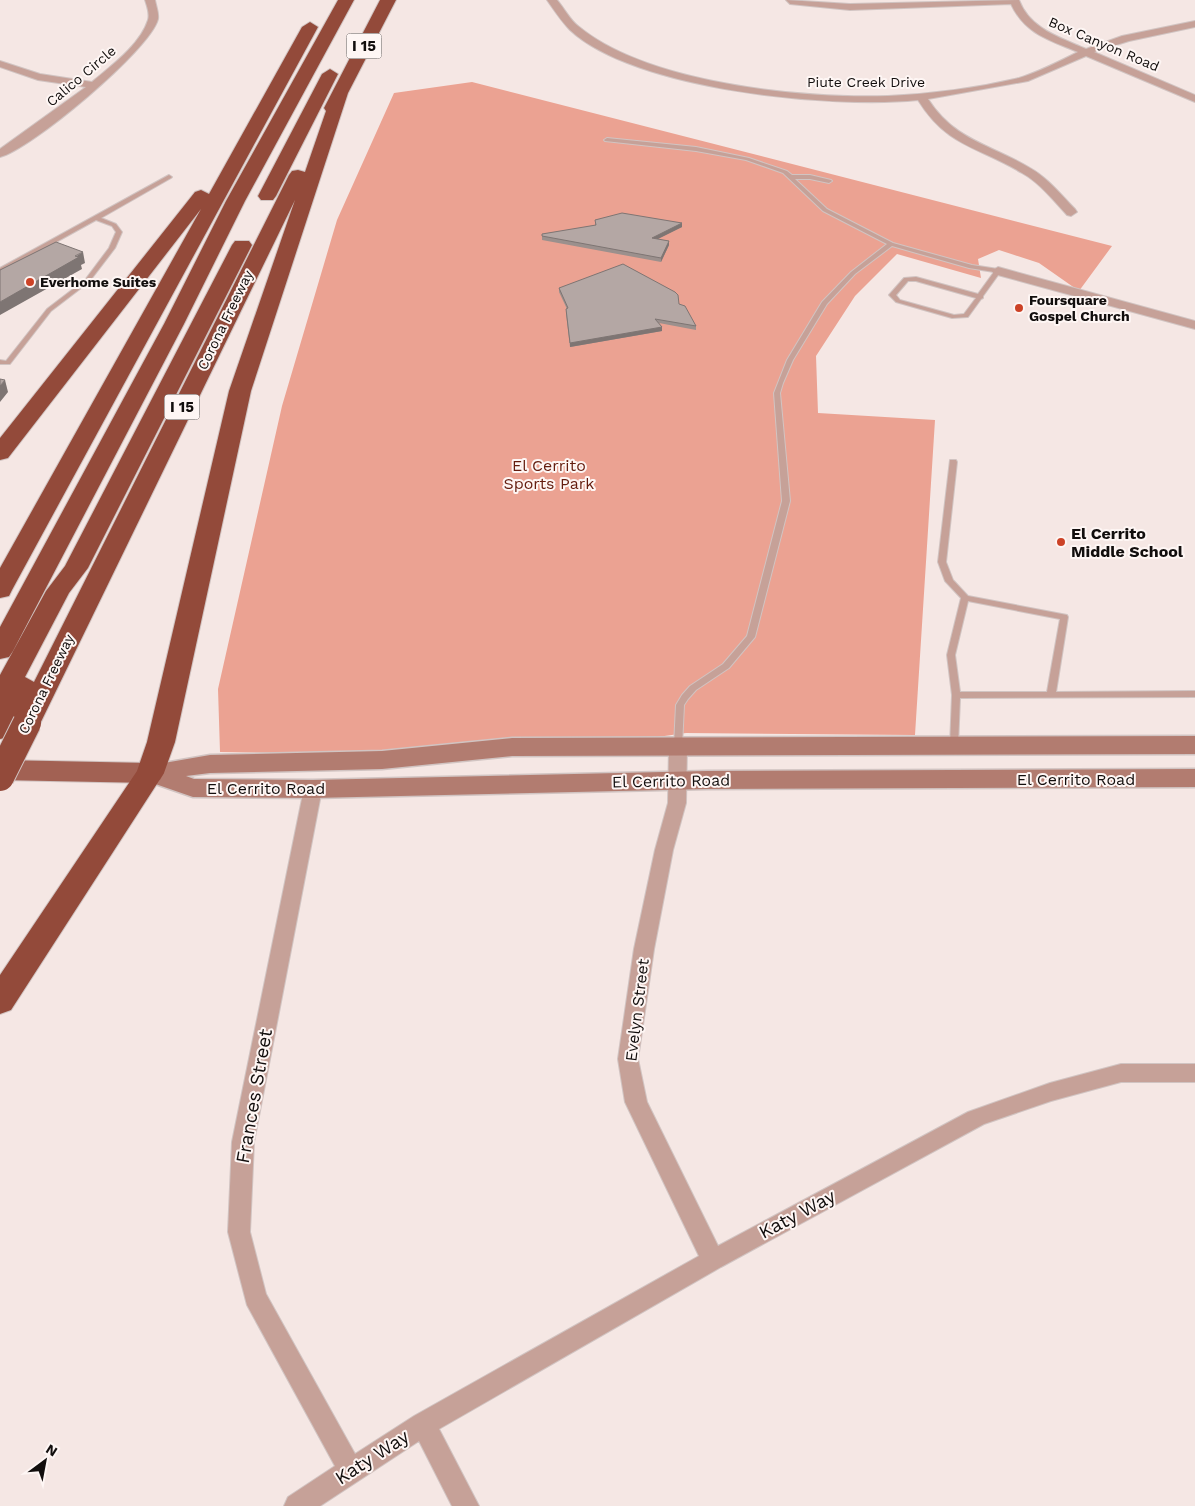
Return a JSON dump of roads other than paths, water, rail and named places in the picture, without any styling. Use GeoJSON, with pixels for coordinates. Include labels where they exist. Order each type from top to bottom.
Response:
{"type":"FeatureCollection","features":[{"type":"Feature","properties":{"kind":"highway"},"geometry":{"type":"LineString","coordinates":[[0,651],[165,342],[190,290],[346,0]]}},
{"type":"Feature","properties":{"kind":"highway"},"geometry":{"type":"LineString","coordinates":[[7,719],[68,593],[76,568],[368,0]]}},
{"type":"Feature","properties":{"kind":"highway","name":"Corona Freeway"},"geometry":{"type":"LineString","coordinates":[[0,777],[7,719],[388,0]]}},
{"type":"Feature","properties":{"kind":"highway"},"geometry":{"type":"LineString","coordinates":[[0,590],[316,16]]}},
{"type":"Feature","properties":{"kind":"highway"},"geometry":{"type":"LineString","coordinates":[[0,453],[189,213],[276,88]]}},
{"type":"Feature","properties":{"kind":"highway"},"geometry":{"type":"LineString","coordinates":[[0,1001],[150,773],[161,742],[240,391],[340,93]]}},
{"type":"Feature","properties":{"kind":"highway"},"geometry":{"type":"LineString","coordinates":[[51,498],[134,382],[169,316],[190,290]]}},
{"type":"Feature","properties":{"kind":"main road","name":"El Cerrito Road"},"geometry":{"type":"LineString","coordinates":[[0,770],[150,773],[210,764],[382,760],[512,748],[1195,745]]}},
{"type":"Feature","properties":{"kind":"main road","name":"El Cerrito Road"},"geometry":{"type":"LineString","coordinates":[[150,773],[193,788],[313,789],[678,781],[1195,778]]}},
{"type":"Feature","properties":{"kind":"street","name":"Calico Circle"},"geometry":{"type":"LineString","coordinates":[[0,154],[62,112],[128,55],[144,35],[153,18],[150,0]]}},
{"type":"Feature","properties":{"kind":"street","name":"Piute Creek Drive"},"geometry":{"type":"LineString","coordinates":[[552,0],[557,11],[575,28],[596,43],[627,58],[662,70],[758,92],[845,99],[922,97],[995,86],[1034,76],[1123,38],[1195,24]]}},
{"type":"Feature","properties":{"kind":"street"},"geometry":{"type":"LineString","coordinates":[[790,1],[850,7],[1015,1]]}},
{"type":"Feature","properties":{"kind":"street","name":"Box Canyon Road"},"geometry":{"type":"LineString","coordinates":[[1015,1],[1022,17],[1042,33],[1195,99]]}},
{"type":"Feature","properties":{"kind":"street"},"geometry":{"type":"LineString","coordinates":[[0,64],[38,77],[92,85]]}},
{"type":"Feature","properties":{"kind":"street"},"geometry":{"type":"LineString","coordinates":[[922,97],[931,115],[945,130],[971,146],[1026,170],[1044,183],[1071,212]]}},
{"type":"Feature","properties":{"kind":"street"},"geometry":{"type":"LineString","coordinates":[[998,271],[1195,324]]}},
{"type":"Feature","properties":{"kind":"street","name":"Evelyn Street"},"geometry":{"type":"LineString","coordinates":[[678,746],[676,809],[664,850],[644,950],[628,1059],[636,1102],[713,1260]]}},
{"type":"Feature","properties":{"kind":"street","name":"Frances Street"},"geometry":{"type":"LineString","coordinates":[[313,789],[243,1142],[239,1232],[255,1297],[351,1470]]}},
{"type":"Feature","properties":{"kind":"street","name":"Katy Way"},"geometry":{"type":"LineString","coordinates":[[297,1506],[423,1424],[713,1260],[988,1113],[1050,1092],[1121,1073],[1195,1074]]}},
{"type":"Feature","properties":{"kind":"street","name":"Katy Way"},"geometry":{"type":"LineString","coordinates":[[423,1424],[466,1506]]}},
{"type":"Feature","properties":{"kind":"lane"},"geometry":{"type":"LineString","coordinates":[[607,140],[696,148],[746,159],[785,172],[825,210],[891,244],[971,267],[998,271],[981,297],[966,316],[954,317],[898,301],[892,295],[906,279],[916,279],[981,297]]}},
{"type":"Feature","properties":{"kind":"lane"},"geometry":{"type":"LineString","coordinates":[[0,271],[169,177]]}},
{"type":"Feature","properties":{"kind":"lane"},"geometry":{"type":"LineString","coordinates":[[790,177],[810,177],[829,181]]}},
{"type":"Feature","properties":{"kind":"lane"},"geometry":{"type":"LineString","coordinates":[[0,362],[8,363],[48,310],[87,281],[112,248],[119,232],[114,224],[96,218]]}},
{"type":"Feature","properties":{"kind":"lane"},"geometry":{"type":"LineString","coordinates":[[678,746],[680,706],[685,697],[694,688],[726,666],[751,637],[786,501],[777,393],[780,383],[790,360],[824,303],[848,278],[891,244]]}},
{"type":"Feature","properties":{"kind":"lane"},"geometry":{"type":"LineString","coordinates":[[953,462],[942,562],[949,580],[965,598],[1064,617],[1051,694]]}},
{"type":"Feature","properties":{"kind":"lane"},"geometry":{"type":"LineString","coordinates":[[954,746],[956,695],[951,655],[965,598]]}},
{"type":"Feature","properties":{"kind":"lane"},"geometry":{"type":"LineString","coordinates":[[956,695],[1195,694]]}},
{"type":"Feature","properties":{"kind":"place","name":"Everhome Suites"},"geometry":{"type":"Point","coordinates":[30,282]}},
{"type":"Feature","properties":{"kind":"place","name":"Foursquare Gospel Church"},"geometry":{"type":"Point","coordinates":[1019,308]}},
{"type":"Feature","properties":{"kind":"place","name":"El Cerrito Middle School"},"geometry":{"type":"Point","coordinates":[1061,542]}},
{"type":"Feature","properties":{"kind":"park label","name":"El Cerrito Sports Park"},"geometry":{"type":"Point","coordinates":[549,474]}}]}
